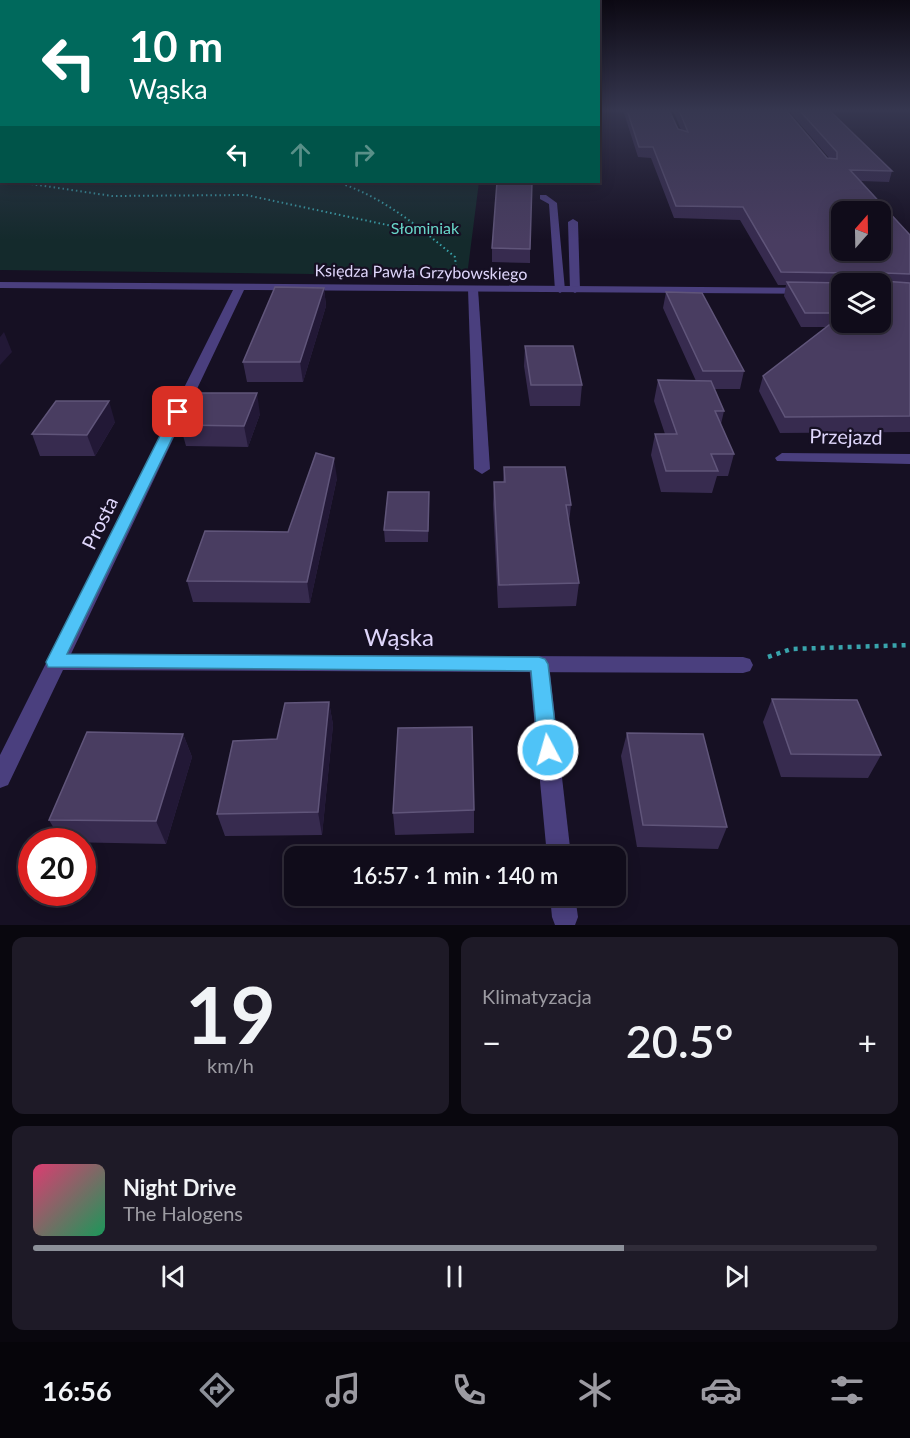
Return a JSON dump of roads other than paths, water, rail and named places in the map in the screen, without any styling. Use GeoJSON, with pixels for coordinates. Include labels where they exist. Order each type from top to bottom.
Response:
{"type":"FeatureCollection","features":[{"type":"Feature","properties":{"kind":"street"},"geometry":{"type":"LineString","coordinates":[[543,197],[553,203],[560,290]]}},
{"type":"Feature","properties":{"kind":"street"},"geometry":{"type":"LineString","coordinates":[[573,222],[575,290]]}},
{"type":"Feature","properties":{"kind":"street","name":"Księdza Pawła Grzybowskiego"},"geometry":{"type":"LineString","coordinates":[[0,285],[831,291]]}},
{"type":"Feature","properties":{"kind":"street","name":"Prosta"},"geometry":{"type":"LineString","coordinates":[[0,778],[240,287]]}},
{"type":"Feature","properties":{"kind":"street"},"geometry":{"type":"LineString","coordinates":[[472,290],[482,469]]}},
{"type":"Feature","properties":{"kind":"street","name":"Przejazd"},"geometry":{"type":"LineString","coordinates":[[782,458],[910,459]]}},
{"type":"Feature","properties":{"kind":"street","name":"Wąska"},"geometry":{"type":"LineString","coordinates":[[55,662],[743,665]]}},
{"type":"Feature","properties":{"kind":"street"},"geometry":{"type":"LineString","coordinates":[[539,664],[558,846]]}},
{"type":"Feature","properties":{"kind":"park label","name":"Słominiak"},"geometry":{"type":"Point","coordinates":[425,228]}}]}
